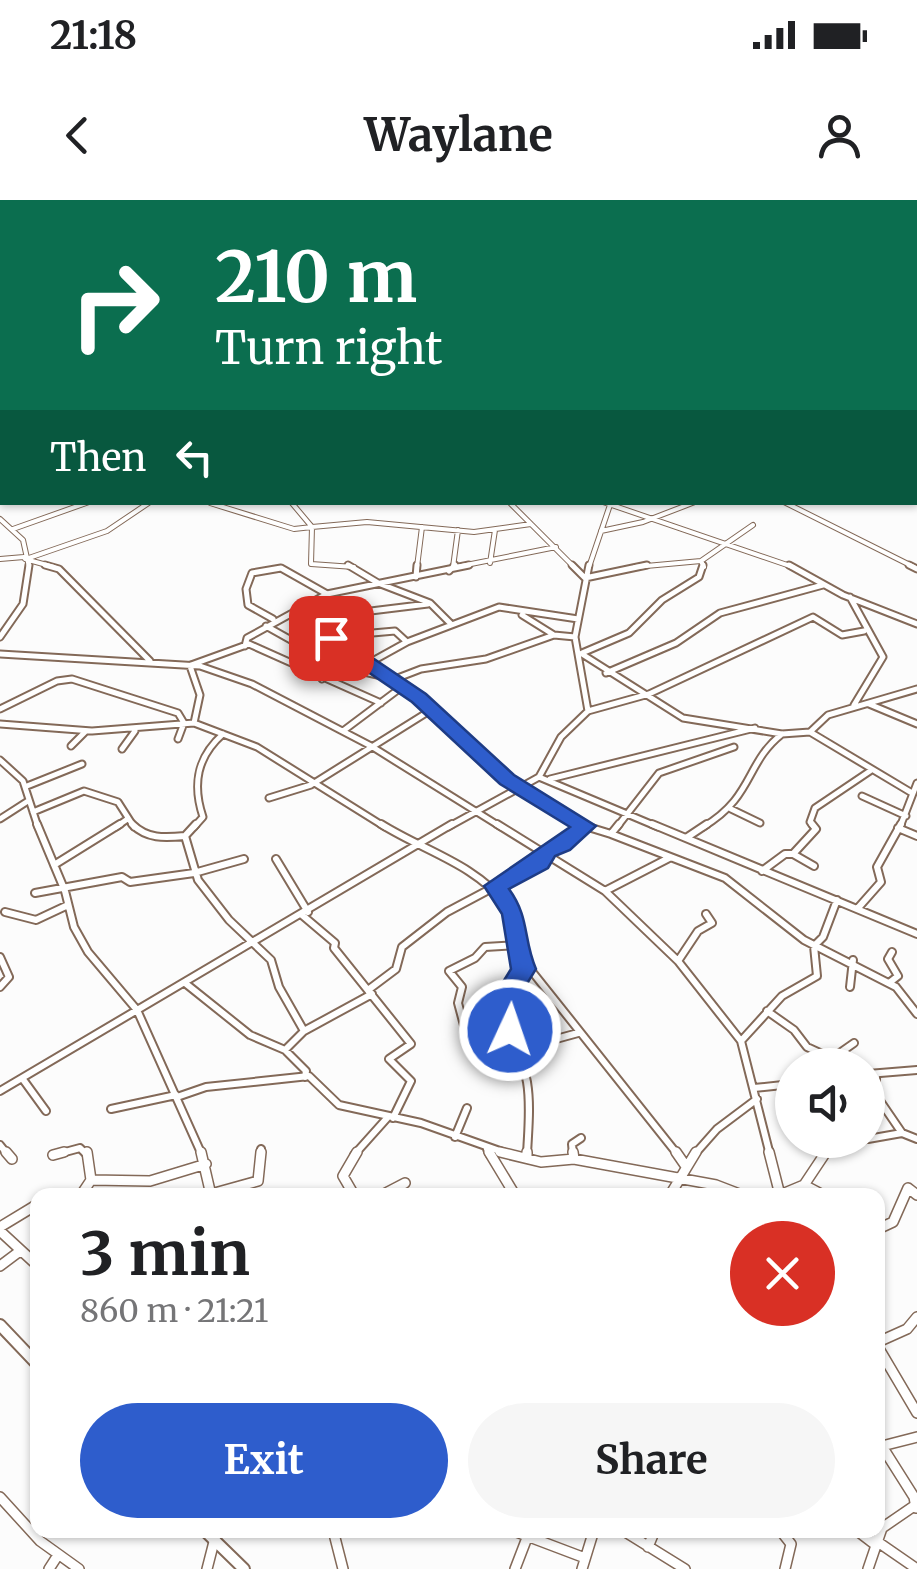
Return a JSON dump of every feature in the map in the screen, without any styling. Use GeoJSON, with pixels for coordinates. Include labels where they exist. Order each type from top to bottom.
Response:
{"type":"FeatureCollection","features":[{"type":"Feature","properties":{"kind":"street"},"geometry":{"type":"LineString","coordinates":[[0,475],[0,494]]}},
{"type":"Feature","properties":{"kind":"street"},"geometry":{"type":"LineString","coordinates":[[13,529],[81,505]]}},
{"type":"Feature","properties":{"kind":"street"},"geometry":{"type":"LineString","coordinates":[[0,559],[24,558],[85,543],[119,526],[146,505]]}},
{"type":"Feature","properties":{"kind":"street"},"geometry":{"type":"LineString","coordinates":[[217,505],[294,528],[367,522],[495,530],[532,524]]}},
{"type":"Feature","properties":{"kind":"street"},"geometry":{"type":"LineString","coordinates":[[294,505],[312,527],[311,564],[346,564],[430,603],[451,624]]}},
{"type":"Feature","properties":{"kind":"street"},"geometry":{"type":"LineString","coordinates":[[512,505],[584,578]]}},
{"type":"Feature","properties":{"kind":"street"},"geometry":{"type":"LineString","coordinates":[[588,711],[575,637],[584,578],[608,505]]}},
{"type":"Feature","properties":{"kind":"street"},"geometry":{"type":"LineString","coordinates":[[613,505],[780,560],[824,585],[917,624]]}},
{"type":"Feature","properties":{"kind":"street"},"geometry":{"type":"LineString","coordinates":[[601,531],[652,520],[688,505]]}},
{"type":"Feature","properties":{"kind":"street"},"geometry":{"type":"LineString","coordinates":[[790,505],[917,569]]}},
{"type":"Feature","properties":{"kind":"street"},"geometry":{"type":"LineString","coordinates":[[0,519],[27,549],[24,558]]}},
{"type":"Feature","properties":{"kind":"street"},"geometry":{"type":"LineString","coordinates":[[584,578],[656,564],[700,561],[753,524]]}},
{"type":"Feature","properties":{"kind":"street"},"geometry":{"type":"LineString","coordinates":[[416,577],[422,528]]}},
{"type":"Feature","properties":{"kind":"street"},"geometry":{"type":"LineString","coordinates":[[449,571],[456,564],[458,530]]}},
{"type":"Feature","properties":{"kind":"street"},"geometry":{"type":"LineString","coordinates":[[490,564],[495,530]]}},
{"type":"Feature","properties":{"kind":"street"},"geometry":{"type":"LineString","coordinates":[[245,646],[247,638],[274,620],[328,594],[490,564],[556,547]]}},
{"type":"Feature","properties":{"kind":"street"},"geometry":{"type":"LineString","coordinates":[[0,637],[2,627],[26,595],[30,567],[24,558]]}},
{"type":"Feature","properties":{"kind":"street"},"geometry":{"type":"LineString","coordinates":[[24,558],[59,570],[150,661]]}},
{"type":"Feature","properties":{"kind":"street"},"geometry":{"type":"LineString","coordinates":[[581,654],[629,633],[662,600],[699,577],[704,566],[700,561]]}},
{"type":"Feature","properties":{"kind":"street"},"geometry":{"type":"LineString","coordinates":[[274,620],[248,605],[250,594],[246,589],[252,574],[281,568],[328,594],[338,614],[430,603]]}},
{"type":"Feature","properties":{"kind":"street"},"geometry":{"type":"LineString","coordinates":[[280,580],[294,576]]}},
{"type":"Feature","properties":{"kind":"street"},"geometry":{"type":"LineString","coordinates":[[606,672],[676,643],[720,613],[824,585]]}},
{"type":"Feature","properties":{"kind":"street"},"geometry":{"type":"LineString","coordinates":[[850,597],[864,630],[877,640],[883,657],[854,704]]}},
{"type":"Feature","properties":{"kind":"street"},"geometry":{"type":"LineString","coordinates":[[369,663],[407,642],[499,607],[578,620]]}},
{"type":"Feature","properties":{"kind":"street"},"geometry":{"type":"LineString","coordinates":[[519,613],[554,634],[575,637]]}},
{"type":"Feature","properties":{"kind":"street"},"geometry":{"type":"LineString","coordinates":[[0,1091],[419,843],[540,777],[561,737],[588,711],[648,694],[813,616],[842,635],[864,630]]}},
{"type":"Feature","properties":{"kind":"street"},"geometry":{"type":"LineString","coordinates":[[905,617],[917,616]]}},
{"type":"Feature","properties":{"kind":"street"},"geometry":{"type":"LineString","coordinates":[[265,626],[291,640]]}},
{"type":"Feature","properties":{"kind":"street"},"geometry":{"type":"LineString","coordinates":[[350,635],[394,630],[407,642]]}},
{"type":"Feature","properties":{"kind":"street"},"geometry":{"type":"LineString","coordinates":[[332,634],[334,641],[378,673]]}},
{"type":"Feature","properties":{"kind":"street"},"geometry":{"type":"LineString","coordinates":[[396,679],[421,669],[486,660],[554,634]]}},
{"type":"Feature","properties":{"kind":"street"},"geometry":{"type":"LineString","coordinates":[[190,666],[245,646],[381,703]]}},
{"type":"Feature","properties":{"kind":"street"},"geometry":{"type":"LineString","coordinates":[[0,654],[150,661],[190,666],[252,684],[371,746],[604,892],[678,960],[741,1040],[778,1188]]}},
{"type":"Feature","properties":{"kind":"street"},"geometry":{"type":"LineString","coordinates":[[581,654],[683,718],[758,727],[782,734],[810,732],[914,796]]}},
{"type":"Feature","properties":{"kind":"street"},"geometry":{"type":"LineString","coordinates":[[322,680],[358,655]]}},
{"type":"Feature","properties":{"kind":"street"},"geometry":{"type":"LineString","coordinates":[[190,666],[200,695],[194,723]]}},
{"type":"Feature","properties":{"kind":"street"},"geometry":{"type":"LineString","coordinates":[[364,672],[396,679],[519,788],[603,835],[611,834],[713,871],[814,946],[854,960],[889,983],[917,1014]]}},
{"type":"Feature","properties":{"kind":"street"},"geometry":{"type":"LineString","coordinates":[[0,708],[57,680],[72,678],[173,711],[184,723]]}},
{"type":"Feature","properties":{"kind":"street"},"geometry":{"type":"LineString","coordinates":[[343,731],[403,686]]}},
{"type":"Feature","properties":{"kind":"street"},"geometry":{"type":"LineString","coordinates":[[810,732],[828,716],[854,704],[917,689]]}},
{"type":"Feature","properties":{"kind":"street"},"geometry":{"type":"LineString","coordinates":[[868,703],[917,724]]}},
{"type":"Feature","properties":{"kind":"street"},"geometry":{"type":"LineString","coordinates":[[269,798],[316,780],[431,710]]}},
{"type":"Feature","properties":{"kind":"street"},"geometry":{"type":"LineString","coordinates":[[178,739],[184,723]]}},
{"type":"Feature","properties":{"kind":"street"},"geometry":{"type":"LineString","coordinates":[[0,724],[86,731],[194,723],[224,733],[316,780],[407,840],[495,886],[514,913],[524,969],[534,974],[647,1112],[684,1166]]}},
{"type":"Feature","properties":{"kind":"street"},"geometry":{"type":"LineString","coordinates":[[548,780],[758,727]]}},
{"type":"Feature","properties":{"kind":"street"},"geometry":{"type":"LineString","coordinates":[[122,750],[136,730]]}},
{"type":"Feature","properties":{"kind":"street"},"geometry":{"type":"LineString","coordinates":[[71,746],[86,731]]}},
{"type":"Feature","properties":{"kind":"street"},"geometry":{"type":"LineString","coordinates":[[33,812],[84,791],[118,802],[126,820],[154,840],[186,836],[203,817],[196,775],[206,748],[224,733]]}},
{"type":"Feature","properties":{"kind":"street"},"geometry":{"type":"LineString","coordinates":[[686,838],[731,809],[759,767],[770,742],[782,734]]}},
{"type":"Feature","properties":{"kind":"street"},"geometry":{"type":"LineString","coordinates":[[611,834],[630,816],[640,793],[658,773],[734,748]]}},
{"type":"Feature","properties":{"kind":"street"},"geometry":{"type":"LineString","coordinates":[[0,760],[22,776],[28,786],[28,801],[88,952],[137,1010],[206,1164],[210,1188]]}},
{"type":"Feature","properties":{"kind":"street"},"geometry":{"type":"LineString","coordinates":[[28,786],[82,764]]}},
{"type":"Feature","properties":{"kind":"street"},"geometry":{"type":"LineString","coordinates":[[793,854],[816,830],[810,822],[816,808],[870,771]]}},
{"type":"Feature","properties":{"kind":"street"},"geometry":{"type":"LineString","coordinates":[[540,777],[917,934]]}},
{"type":"Feature","properties":{"kind":"street"},"geometry":{"type":"LineString","coordinates":[[858,908],[881,882],[877,867],[906,816],[917,783]]}},
{"type":"Feature","properties":{"kind":"street"},"geometry":{"type":"LineString","coordinates":[[862,796],[906,816]]}},
{"type":"Feature","properties":{"kind":"street"},"geometry":{"type":"LineString","coordinates":[[0,819],[28,801]]}},
{"type":"Feature","properties":{"kind":"street"},"geometry":{"type":"LineString","coordinates":[[731,809],[760,824]]}},
{"type":"Feature","properties":{"kind":"street"},"geometry":{"type":"LineString","coordinates":[[54,864],[126,820]]}},
{"type":"Feature","properties":{"kind":"street"},"geometry":{"type":"LineString","coordinates":[[285,1050],[304,1030],[328,1025],[344,1006],[370,992],[396,969],[402,947],[447,912],[540,862],[585,826]]}},
{"type":"Feature","properties":{"kind":"street"},"geometry":{"type":"LineString","coordinates":[[898,828],[917,836]]}},
{"type":"Feature","properties":{"kind":"street"},"geometry":{"type":"LineString","coordinates":[[186,836],[196,864],[194,873],[229,920],[271,960],[278,987],[304,1030]]}},
{"type":"Feature","properties":{"kind":"street"},"geometry":{"type":"LineString","coordinates":[[762,872],[785,854],[793,854],[814,866]]}},
{"type":"Feature","properties":{"kind":"street"},"geometry":{"type":"LineString","coordinates":[[604,892],[618,880],[654,873],[670,858]]}},
{"type":"Feature","properties":{"kind":"street"},"geometry":{"type":"LineString","coordinates":[[35,893],[122,876],[130,882],[194,873],[244,859]]}},
{"type":"Feature","properties":{"kind":"street"},"geometry":{"type":"LineString","coordinates":[[276,859],[305,913],[335,943],[334,948],[370,992],[388,1023],[411,1044],[389,1060],[411,1081],[391,1117],[346,1164],[343,1176],[350,1188]]}},
{"type":"Feature","properties":{"kind":"street"},"geometry":{"type":"LineString","coordinates":[[814,946],[823,937],[837,900]]}},
{"type":"Feature","properties":{"kind":"street"},"geometry":{"type":"LineString","coordinates":[[5,912],[36,920],[68,904]]}},
{"type":"Feature","properties":{"kind":"street"},"geometry":{"type":"LineString","coordinates":[[678,960],[698,931],[712,923],[706,914]]}},
{"type":"Feature","properties":{"kind":"street"},"geometry":{"type":"LineString","coordinates":[[511,1037],[465,1029],[458,1003],[462,987],[450,971],[476,958],[484,947],[517,946]]}},
{"type":"Feature","properties":{"kind":"street"},"geometry":{"type":"LineString","coordinates":[[741,1040],[782,996],[817,976],[814,946]]}},
{"type":"Feature","properties":{"kind":"street"},"geometry":{"type":"LineString","coordinates":[[889,983],[898,976],[888,959],[892,952]]}},
{"type":"Feature","properties":{"kind":"street"},"geometry":{"type":"LineString","coordinates":[[0,958],[10,977],[0,986]]}},
{"type":"Feature","properties":{"kind":"street"},"geometry":{"type":"LineString","coordinates":[[850,987],[854,960]]}},
{"type":"Feature","properties":{"kind":"street"},"geometry":{"type":"LineString","coordinates":[[524,969],[508,995],[511,1037],[526,1076],[527,1157]]}},
{"type":"Feature","properties":{"kind":"street"},"geometry":{"type":"LineString","coordinates":[[185,983],[250,1035],[285,1050],[306,1071],[305,1078]]}},
{"type":"Feature","properties":{"kind":"street"},"geometry":{"type":"LineString","coordinates":[[767,1011],[794,1030],[810,1048]]}},
{"type":"Feature","properties":{"kind":"street"},"geometry":{"type":"LineString","coordinates":[[516,1050],[578,1032]]}},
{"type":"Feature","properties":{"kind":"street"},"geometry":{"type":"LineString","coordinates":[[847,1048],[854,1043]]}},
{"type":"Feature","properties":{"kind":"street"},"geometry":{"type":"LineString","coordinates":[[885,1073],[917,1070]]}},
{"type":"Feature","properties":{"kind":"street"},"geometry":{"type":"LineString","coordinates":[[22,1078],[46,1111]]}},
{"type":"Feature","properties":{"kind":"street"},"geometry":{"type":"LineString","coordinates":[[111,1109],[206,1087],[305,1078],[315,1080],[338,1105],[391,1117],[487,1149],[541,1162],[574,1159],[717,1188]]}},
{"type":"Feature","properties":{"kind":"street"},"geometry":{"type":"LineString","coordinates":[[754,1088],[775,1086]]}},
{"type":"Feature","properties":{"kind":"street"},"geometry":{"type":"LineString","coordinates":[[674,1188],[684,1166],[725,1117],[757,1099]]}},
{"type":"Feature","properties":{"kind":"street"},"geometry":{"type":"LineString","coordinates":[[455,1137],[467,1108]]}},
{"type":"Feature","properties":{"kind":"street"},"geometry":{"type":"LineString","coordinates":[[885,1108],[902,1133]]}},
{"type":"Feature","properties":{"kind":"street"},"geometry":{"type":"LineString","coordinates":[[885,1136],[902,1133],[917,1139]]}},
{"type":"Feature","properties":{"kind":"street"},"geometry":{"type":"LineString","coordinates":[[574,1159],[572,1144],[581,1138]]}},
{"type":"Feature","properties":{"kind":"street"},"geometry":{"type":"LineString","coordinates":[[0,1145],[12,1159]]}},
{"type":"Feature","properties":{"kind":"street"},"geometry":{"type":"LineString","coordinates":[[53,1155],[80,1148],[87,1152],[91,1180],[86,1188]]}},
{"type":"Feature","properties":{"kind":"street"},"geometry":{"type":"LineString","coordinates":[[233,1188],[258,1181],[262,1149]]}},
{"type":"Feature","properties":{"kind":"street"},"geometry":{"type":"LineString","coordinates":[[487,1149],[512,1188]]}},
{"type":"Feature","properties":{"kind":"street"},"geometry":{"type":"LineString","coordinates":[[795,1188],[804,1184],[822,1158]]}},
{"type":"Feature","properties":{"kind":"street"},"geometry":{"type":"LineString","coordinates":[[91,1180],[162,1184],[206,1164]]}},
{"type":"Feature","properties":{"kind":"street"},"geometry":{"type":"LineString","coordinates":[[885,1226],[893,1222],[908,1188],[917,1181]]}},
{"type":"Feature","properties":{"kind":"street"},"geometry":{"type":"LineString","coordinates":[[694,1188],[695,1182]]}},
{"type":"Feature","properties":{"kind":"street"},"geometry":{"type":"LineString","coordinates":[[395,1188],[405,1183]]}},
{"type":"Feature","properties":{"kind":"street"},"geometry":{"type":"LineString","coordinates":[[804,1184],[811,1188]]}},
{"type":"Feature","properties":{"kind":"street"},"geometry":{"type":"LineString","coordinates":[[908,1188],[917,1196]]}},
{"type":"Feature","properties":{"kind":"street"},"geometry":{"type":"LineString","coordinates":[[30,1209],[0,1229],[30,1259]]}},
{"type":"Feature","properties":{"kind":"street"},"geometry":{"type":"LineString","coordinates":[[0,1266],[20,1251]]}},
{"type":"Feature","properties":{"kind":"street"},"geometry":{"type":"LineString","coordinates":[[885,1341],[907,1329],[917,1317]]}},
{"type":"Feature","properties":{"kind":"street"},"geometry":{"type":"LineString","coordinates":[[0,1324],[30,1356]]}},
{"type":"Feature","properties":{"kind":"street"},"geometry":{"type":"LineString","coordinates":[[0,1346],[11,1336]]}},
{"type":"Feature","properties":{"kind":"street"},"geometry":{"type":"LineString","coordinates":[[885,1357],[917,1413]]}},
{"type":"Feature","properties":{"kind":"street"},"geometry":{"type":"LineString","coordinates":[[885,1442],[917,1436]]}},
{"type":"Feature","properties":{"kind":"street"},"geometry":{"type":"LineString","coordinates":[[885,1451],[914,1496],[916,1507],[885,1520]]}},
{"type":"Feature","properties":{"kind":"street"},"geometry":{"type":"LineString","coordinates":[[0,1497],[30,1527]]}},
{"type":"Feature","properties":{"kind":"street"},"geometry":{"type":"LineString","coordinates":[[41,1538],[79,1569]]}},
{"type":"Feature","properties":{"kind":"street"},"geometry":{"type":"LineString","coordinates":[[207,1569],[210,1538]]}},
{"type":"Feature","properties":{"kind":"street"},"geometry":{"type":"LineString","coordinates":[[216,1538],[244,1569]]}},
{"type":"Feature","properties":{"kind":"street"},"geometry":{"type":"LineString","coordinates":[[335,1538],[343,1569]]}},
{"type":"Feature","properties":{"kind":"street"},"geometry":{"type":"LineString","coordinates":[[515,1569],[527,1538]]}},
{"type":"Feature","properties":{"kind":"street"},"geometry":{"type":"LineString","coordinates":[[536,1538],[584,1564],[592,1538]]}},
{"type":"Feature","properties":{"kind":"street"},"geometry":{"type":"LineString","coordinates":[[634,1538],[677,1567]]}},
{"type":"Feature","properties":{"kind":"street"},"geometry":{"type":"LineString","coordinates":[[648,1547],[651,1538]]}},
{"type":"Feature","properties":{"kind":"street"},"geometry":{"type":"LineString","coordinates":[[785,1569],[791,1544],[786,1538]]}},
{"type":"Feature","properties":{"kind":"street"},"geometry":{"type":"LineString","coordinates":[[869,1538],[917,1568]]}},
{"type":"Feature","properties":{"kind":"street"},"geometry":{"type":"LineString","coordinates":[[868,1569],[876,1538]]}},
{"type":"Feature","properties":{"kind":"street"},"geometry":{"type":"LineString","coordinates":[[49,1569],[58,1555]]}},
{"type":"Feature","properties":{"kind":"route"},"geometry":{"type":"LineString","coordinates":[[331,638],[378,673],[396,679],[507,780],[585,826],[562,845],[554,844],[540,862],[495,886],[514,913],[518,954],[524,969],[519,970],[508,995],[510,1030]]}}]}
